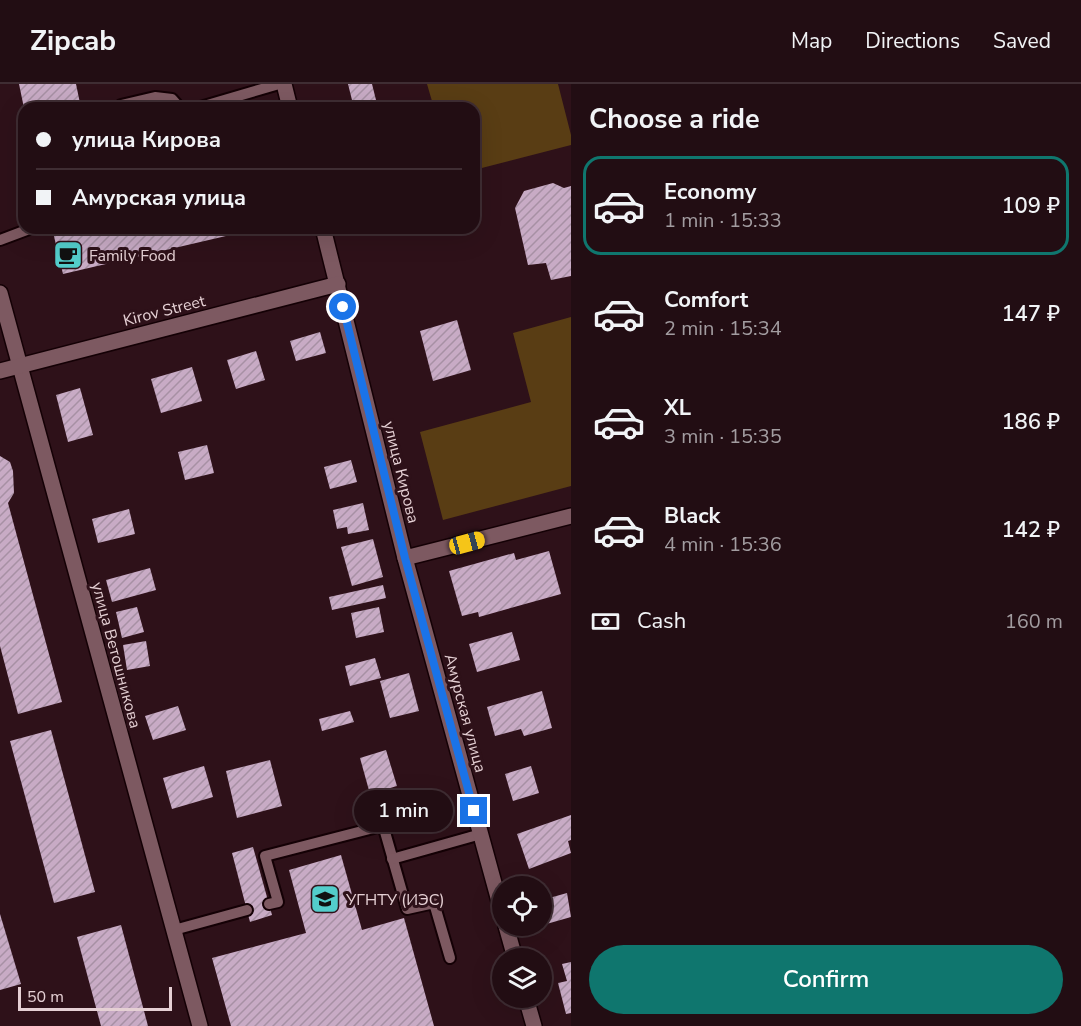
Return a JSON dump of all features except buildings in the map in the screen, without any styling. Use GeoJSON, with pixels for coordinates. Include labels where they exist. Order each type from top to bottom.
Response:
{"type":"FeatureCollection","features":[{"type":"Feature","properties":{"kind":"street"},"geometry":{"type":"LineString","coordinates":[[284,84],[288,102]]}},
{"type":"Feature","properties":{"kind":"street","name":"улица Кирова"},"geometry":{"type":"LineString","coordinates":[[325,234],[405,558]]}},
{"type":"Feature","properties":{"kind":"street","name":"Kirov Street"},"geometry":{"type":"LineString","coordinates":[[0,370],[338,284]]}},
{"type":"Feature","properties":{"kind":"street","name":"улица Ветошникова"},"geometry":{"type":"LineString","coordinates":[[0,293],[200,1026]]}},
{"type":"Feature","properties":{"kind":"street"},"geometry":{"type":"LineString","coordinates":[[405,558],[571,516]]}},
{"type":"Feature","properties":{"kind":"street","name":"Амурская улица"},"geometry":{"type":"LineString","coordinates":[[405,558],[492,876]]}},
{"type":"Feature","properties":{"kind":"street"},"geometry":{"type":"LineString","coordinates":[[529,1008],[534,1026]]}},
{"type":"Feature","properties":{"kind":"lane"},"geometry":{"type":"LineString","coordinates":[[218,102],[279,84]]}},
{"type":"Feature","properties":{"kind":"lane"},"geometry":{"type":"LineString","coordinates":[[134,102],[155,97],[172,99],[175,102]]}},
{"type":"Feature","properties":{"kind":"lane"},"geometry":{"type":"LineString","coordinates":[[0,240],[18,233]]}},
{"type":"Feature","properties":{"kind":"lane"},"geometry":{"type":"LineString","coordinates":[[269,904],[278,902],[265,856],[428,814]]}},
{"type":"Feature","properties":{"kind":"lane"},"geometry":{"type":"LineString","coordinates":[[383,825],[407,909],[434,903],[450,958]]}},
{"type":"Feature","properties":{"kind":"lane"},"geometry":{"type":"LineString","coordinates":[[392,859],[481,834]]}},
{"type":"Feature","properties":{"kind":"lane"},"geometry":{"type":"LineString","coordinates":[[174,930],[247,910]]}},
{"type":"Feature","properties":{"kind":"shaded area"},"geometry":{"type":"Polygon","coordinates":[[[427,84],[558,84],[571,135],[571,145],[480,168],[480,102],[432,102],[427,84]]]}},
{"type":"Feature","properties":{"kind":"shaded area"},"geometry":{"type":"Polygon","coordinates":[[[571,317],[571,486],[443,520],[420,432],[531,402],[513,333],[571,317]]]}},
{"type":"Feature","properties":{"kind":"place","name":"Family Food"},"geometry":{"type":"Point","coordinates":[68,255]}},
{"type":"Feature","properties":{"kind":"place","name":"УГНТУ (ИЭС)"},"geometry":{"type":"Point","coordinates":[325,899]}},
{"type":"Feature","properties":{"kind":"route"},"geometry":{"type":"LineString","coordinates":[[343,307],[405,558],[474,811]]}}]}
